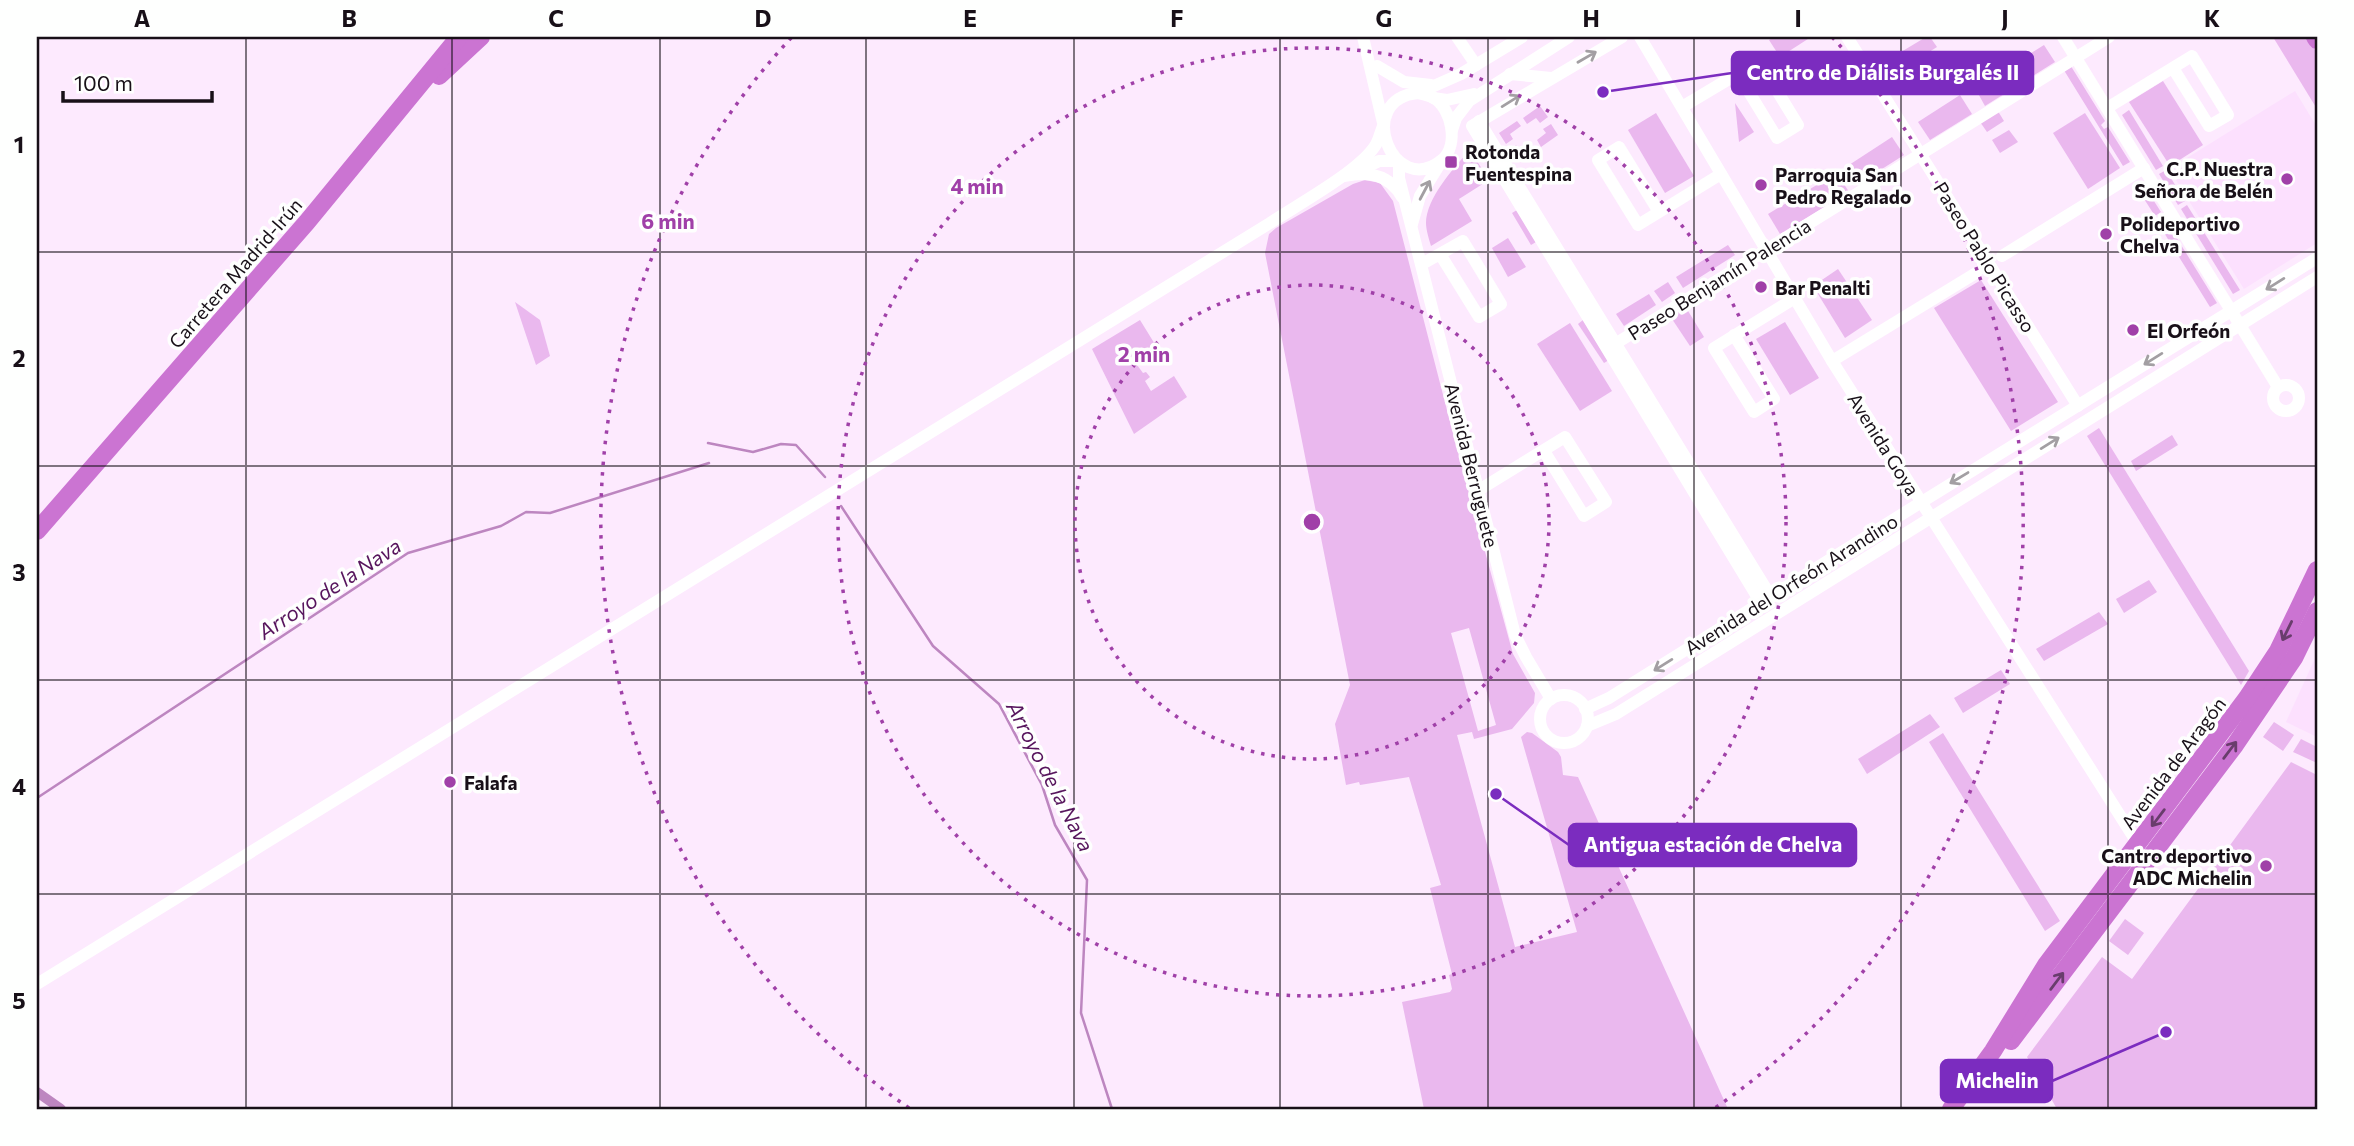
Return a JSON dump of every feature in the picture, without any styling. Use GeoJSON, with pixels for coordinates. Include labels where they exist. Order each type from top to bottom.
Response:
{"type":"FeatureCollection","features":[{"type":"Feature","properties":{"kind":"highway"},"geometry":{"type":"LineString","coordinates":[[397,114],[418,74],[448,37]]}},
{"type":"Feature","properties":{"kind":"highway","name":"Carretera Madrid-Irún"},"geometry":{"type":"LineString","coordinates":[[37,531],[262,275],[458,37]]}},
{"type":"Feature","properties":{"kind":"highway"},"geometry":{"type":"LineString","coordinates":[[379,135],[481,37]]}},
{"type":"Feature","properties":{"kind":"highway","name":"Avenida de Aragón"},"geometry":{"type":"LineString","coordinates":[[1951,1109],[1993,1051],[2046,965],[2253,688],[2278,651],[2317,570]]}},
{"type":"Feature","properties":{"kind":"highway","name":"Avenida de Aragón"},"geometry":{"type":"LineString","coordinates":[[1951,1109],[1994,1062],[2260,709],[2294,658],[2317,611]]}},
{"type":"Feature","properties":{"kind":"street"},"geometry":{"type":"LineString","coordinates":[[1363,37],[1387,143],[1398,161],[1407,167],[1421,168],[1444,158]]}},
{"type":"Feature","properties":{"kind":"street"},"geometry":{"type":"LineString","coordinates":[[1457,37],[1476,65]]}},
{"type":"Feature","properties":{"kind":"street"},"geometry":{"type":"LineString","coordinates":[[1340,178],[1374,148],[1393,104],[1398,100],[1476,65],[1522,37]]}},
{"type":"Feature","properties":{"kind":"street"},"geometry":{"type":"LineString","coordinates":[[1366,51],[1389,80],[1414,93],[1433,98],[1457,98],[1484,89],[1569,37]]}},
{"type":"Feature","properties":{"kind":"street"},"geometry":{"type":"LineString","coordinates":[[1622,37],[1476,124],[1766,600]]}},
{"type":"Feature","properties":{"kind":"street","name":"Avenida Goya"},"geometry":{"type":"LineString","coordinates":[[1640,37],[1832,361],[2138,844]]}},
{"type":"Feature","properties":{"kind":"street","name":"Paseo Pablo Picasso"},"geometry":{"type":"LineString","coordinates":[[1847,37],[2078,406]]}},
{"type":"Feature","properties":{"kind":"street"},"geometry":{"type":"LineString","coordinates":[[2063,37],[2278,387]]}},
{"type":"Feature","properties":{"kind":"street","name":"Paseo Benjamín Palencia"},"geometry":{"type":"LineString","coordinates":[[1615,350],[1766,250],[2109,37]]}},
{"type":"Feature","properties":{"kind":"street"},"geometry":{"type":"LineString","coordinates":[[2107,108],[2192,56],[2228,115],[2209,126],[2173,68]]}},
{"type":"Feature","properties":{"kind":"street"},"geometry":{"type":"LineString","coordinates":[[1682,107],[1759,61],[1798,125],[1777,138],[1738,74]]}},
{"type":"Feature","properties":{"kind":"street"},"geometry":{"type":"LineString","coordinates":[[1377,66],[1404,82],[1438,84]]}},
{"type":"Feature","properties":{"kind":"street"},"geometry":{"type":"LineString","coordinates":[[1510,74],[1551,78]]}},
{"type":"Feature","properties":{"kind":"street"},"geometry":{"type":"LineString","coordinates":[[1451,130],[1462,109],[1484,89]]}},
{"type":"Feature","properties":{"kind":"street"},"geometry":{"type":"LineString","coordinates":[[1412,224],[1420,196],[1450,146],[1451,130],[1445,112],[1433,98]]}},
{"type":"Feature","properties":{"kind":"street"},"geometry":{"type":"LineString","coordinates":[[1659,212],[1619,147],[1598,160],[1638,225],[1721,174]]}},
{"type":"Feature","properties":{"kind":"street"},"geometry":{"type":"LineString","coordinates":[[37,984],[1340,178],[1378,161],[1398,161]]}},
{"type":"Feature","properties":{"kind":"street","name":"Avenida Berruguete"},"geometry":{"type":"LineString","coordinates":[[1398,161],[1399,178],[1515,635],[1551,699]]}},
{"type":"Feature","properties":{"kind":"street"},"geometry":{"type":"LineString","coordinates":[[2002,256],[2144,168]]}},
{"type":"Feature","properties":{"kind":"street"},"geometry":{"type":"LineString","coordinates":[[1340,178],[1361,173],[1383,178],[1398,191],[1406,204]]}},
{"type":"Feature","properties":{"kind":"street"},"geometry":{"type":"LineString","coordinates":[[1422,264],[1463,241],[1501,304],[1479,317],[1440,254]]}},
{"type":"Feature","properties":{"kind":"street","name":"Avenida del Orfeón Arandino"},"geometry":{"type":"LineString","coordinates":[[1585,709],[1609,698],[2317,257]]}},
{"type":"Feature","properties":{"kind":"street"},"geometry":{"type":"LineString","coordinates":[[1832,361],[1976,273]]}},
{"type":"Feature","properties":{"kind":"street","name":"Avenida del Orfeón Arandino"},"geometry":{"type":"LineString","coordinates":[[1587,726],[1616,714],[2317,277]]}},
{"type":"Feature","properties":{"kind":"street"},"geometry":{"type":"LineString","coordinates":[[1734,335],[1774,399],[1754,412],[1714,348],[1734,335],[1795,298]]}},
{"type":"Feature","properties":{"kind":"street"},"geometry":{"type":"LineString","coordinates":[[1479,490],[1565,438],[1606,502],[1584,516],[1544,451]]}},
{"type":"Feature","properties":{"kind":"street"},"geometry":{"type":"LineString","coordinates":[[1570,696],[1579,701],[1585,709],[1587,726],[1582,735],[1574,741],[1564,744],[1552,741],[1543,732],[1539,720],[1542,708],[1551,699],[1570,696]]}},
{"type":"Feature","properties":{"kind":"street"},"geometry":{"type":"LineString","coordinates":[[2115,902],[2113,894],[2138,844]]}},
{"type":"Feature","properties":{"kind":"shaded area"},"geometry":{"type":"Polygon","coordinates":[[[1774,37],[1811,37],[1780,57],[1769,40],[1774,37]]]}},
{"type":"Feature","properties":{"kind":"shaded area"},"geometry":{"type":"Polygon","coordinates":[[[1930,37],[1937,47],[1889,77],[1881,64],[1930,37]]]}},
{"type":"Feature","properties":{"kind":"shaded area"},"geometry":{"type":"Polygon","coordinates":[[[2273,37],[2307,37],[2317,53],[2317,109],[2273,37]]]}},
{"type":"Feature","properties":{"kind":"shaded area"},"geometry":{"type":"Polygon","coordinates":[[[2044,45],[2055,62],[1985,106],[1975,88],[2044,45]]]}},
{"type":"Feature","properties":{"kind":"shaded area"},"geometry":{"type":"Polygon","coordinates":[[[2069,63],[2105,121],[2101,125],[2104,129],[2108,127],[2130,162],[2123,166],[2062,67],[2069,63]]]}},
{"type":"Feature","properties":{"kind":"shaded area"},"geometry":{"type":"Polygon","coordinates":[[[2163,81],[2203,145],[2170,166],[2129,102],[2163,81]]]}},
{"type":"Feature","properties":{"kind":"shaded area"},"geometry":{"type":"Polygon","coordinates":[[[2295,91],[2317,127],[2317,243],[2244,289],[2169,169],[2295,91]]]}},
{"type":"Feature","properties":{"kind":"shaded area"},"geometry":{"type":"Polygon","coordinates":[[[1960,95],[1972,114],[1930,140],[1918,122],[1960,95]]]}},
{"type":"Feature","properties":{"kind":"shaded area"},"geometry":{"type":"Polygon","coordinates":[[[1735,103],[1754,132],[1739,142],[1735,103]]]}},
{"type":"Feature","properties":{"kind":"shaded area"},"geometry":{"type":"Polygon","coordinates":[[[1540,106],[1548,117],[1540,123],[1536,118],[1527,124],[1523,118],[1540,106]]]}},
{"type":"Feature","properties":{"kind":"shaded area"},"geometry":{"type":"Polygon","coordinates":[[[1996,108],[2004,121],[1987,132],[1978,119],[1996,108]]]}},
{"type":"Feature","properties":{"kind":"shaded area"},"geometry":{"type":"Polygon","coordinates":[[[2129,110],[2163,166],[2156,170],[2122,115],[2129,110]]]}},
{"type":"Feature","properties":{"kind":"shaded area"},"geometry":{"type":"Polygon","coordinates":[[[1656,113],[1694,176],[1665,193],[1628,130],[1656,113]]]}},
{"type":"Feature","properties":{"kind":"shaded area"},"geometry":{"type":"Polygon","coordinates":[[[2085,113],[2120,168],[2088,189],[2053,133],[2085,113]]]}},
{"type":"Feature","properties":{"kind":"shaded area"},"geometry":{"type":"Polygon","coordinates":[[[1517,121],[1521,126],[1510,134],[1513,139],[1506,144],[1499,133],[1517,121]]]}},
{"type":"Feature","properties":{"kind":"shaded area"},"geometry":{"type":"Polygon","coordinates":[[[1551,124],[1558,135],[1541,147],[1537,140],[1546,133],[1543,129],[1551,124]]]}},
{"type":"Feature","properties":{"kind":"shaded area"},"geometry":{"type":"Polygon","coordinates":[[[2009,130],[2018,142],[2000,153],[1992,140],[2009,130]]]}},
{"type":"Feature","properties":{"kind":"shaded area"},"geometry":{"type":"Polygon","coordinates":[[[1892,137],[1904,155],[1860,183],[1849,165],[1892,137]]]}},
{"type":"Feature","properties":{"kind":"shaded area"},"geometry":{"type":"Polygon","coordinates":[[[1530,143],[1535,149],[1517,161],[1509,150],[1516,145],[1520,150],[1530,143]]]}},
{"type":"Feature","properties":{"kind":"shaded area"},"geometry":{"type":"Polygon","coordinates":[[[1470,150],[1489,180],[1459,199],[1472,221],[1431,246],[1426,223],[1431,204],[1442,184],[1470,150]]]}},
{"type":"Feature","properties":{"kind":"shaded area"},"geometry":{"type":"Polygon","coordinates":[[[2166,170],[2185,201],[2178,205],[2159,174],[2166,170]]]}},
{"type":"Feature","properties":{"kind":"shaded area"},"geometry":{"type":"Polygon","coordinates":[[[1837,173],[1849,192],[1780,234],[1768,214],[1837,173]]]}},
{"type":"Feature","properties":{"kind":"shaded area"},"geometry":{"type":"Polygon","coordinates":[[[1365,180],[1380,183],[1393,201],[1513,654],[1535,693],[1534,703],[1512,729],[1474,739],[1472,732],[1457,735],[1515,947],[1577,932],[1521,737],[1527,732],[1558,752],[1563,775],[1578,777],[1728,1109],[1424,1109],[1402,1002],[1450,992],[1452,989],[1449,975],[1452,974],[1430,888],[1441,885],[1409,777],[1346,785],[1335,724],[1350,685],[1265,253],[1269,234],[1276,228],[1353,184],[1365,180]],[[1469,628],[1451,633],[1478,731],[1496,725],[1469,628]]]}},
{"type":"Feature","properties":{"kind":"shaded area"},"geometry":{"type":"Polygon","coordinates":[[[2143,184],[2161,212],[2155,216],[2137,188],[2143,184]]]}},
{"type":"Feature","properties":{"kind":"shaded area"},"geometry":{"type":"Polygon","coordinates":[[[2187,205],[2240,290],[2233,294],[2181,209],[2187,205]]]}},
{"type":"Feature","properties":{"kind":"shaded area"},"geometry":{"type":"Polygon","coordinates":[[[1517,210],[1536,242],[1531,245],[1512,213],[1517,210]]]}},
{"type":"Feature","properties":{"kind":"shaded area"},"geometry":{"type":"Polygon","coordinates":[[[2165,219],[2217,303],[2210,307],[2158,223],[2165,219]]]}},
{"type":"Feature","properties":{"kind":"shaded area"},"geometry":{"type":"Polygon","coordinates":[[[1508,238],[1526,267],[1508,277],[1492,248],[1508,238]]]}},
{"type":"Feature","properties":{"kind":"shaded area"},"geometry":{"type":"Polygon","coordinates":[[[1728,245],[1735,255],[1683,288],[1676,277],[1728,245]]]}},
{"type":"Feature","properties":{"kind":"shaded area"},"geometry":{"type":"Polygon","coordinates":[[[1838,269],[1872,320],[1845,338],[1813,286],[1838,269]]]}},
{"type":"Feature","properties":{"kind":"shaded area"},"geometry":{"type":"Polygon","coordinates":[[[1981,280],[2058,402],[2011,431],[1934,308],[1981,280]]]}},
{"type":"Feature","properties":{"kind":"shaded area"},"geometry":{"type":"Polygon","coordinates":[[[1668,282],[1675,293],[1662,302],[1654,291],[1668,282]]]}},
{"type":"Feature","properties":{"kind":"shaded area"},"geometry":{"type":"Polygon","coordinates":[[[1649,294],[1656,305],[1624,326],[1616,314],[1649,294]]]}},
{"type":"Feature","properties":{"kind":"shaded area"},"geometry":{"type":"Polygon","coordinates":[[[515,302],[540,320],[550,356],[536,365],[515,302]]]}},
{"type":"Feature","properties":{"kind":"shaded area"},"geometry":{"type":"Polygon","coordinates":[[[1685,306],[1704,337],[1690,346],[1670,316],[1685,306]]]}},
{"type":"Feature","properties":{"kind":"shaded area"},"geometry":{"type":"Polygon","coordinates":[[[1140,320],[1161,354],[1144,365],[1142,362],[1137,365],[1150,377],[1145,381],[1151,391],[1174,376],[1187,397],[1134,434],[1092,349],[1140,320]]]}},
{"type":"Feature","properties":{"kind":"shaded area"},"geometry":{"type":"Polygon","coordinates":[[[1583,320],[1609,360],[1604,363],[1578,324],[1583,320]]]}},
{"type":"Feature","properties":{"kind":"shaded area"},"geometry":{"type":"Polygon","coordinates":[[[1785,322],[1819,378],[1790,395],[1756,339],[1785,322]]]}},
{"type":"Feature","properties":{"kind":"shaded area"},"geometry":{"type":"Polygon","coordinates":[[[1570,323],[1612,391],[1580,411],[1537,344],[1570,323]]]}},
{"type":"Feature","properties":{"kind":"shaded area"},"geometry":{"type":"Polygon","coordinates":[[[2099,428],[2249,671],[2241,685],[2087,436],[2099,428]]]}},
{"type":"Feature","properties":{"kind":"shaded area"},"geometry":{"type":"Polygon","coordinates":[[[2172,435],[2178,445],[2136,471],[2131,461],[2172,435]]]}},
{"type":"Feature","properties":{"kind":"shaded area"},"geometry":{"type":"Polygon","coordinates":[[[2149,580],[2157,592],[2124,613],[2116,599],[2149,580]]]}},
{"type":"Feature","properties":{"kind":"shaded area"},"geometry":{"type":"Polygon","coordinates":[[[2099,612],[2108,624],[2044,661],[2036,649],[2099,612]]]}},
{"type":"Feature","properties":{"kind":"shaded area"},"geometry":{"type":"Polygon","coordinates":[[[2317,654],[2317,737],[2286,722],[2317,654]]]}},
{"type":"Feature","properties":{"kind":"shaded area"},"geometry":{"type":"Polygon","coordinates":[[[2001,670],[2010,684],[1963,713],[1954,698],[2001,670]]]}},
{"type":"Feature","properties":{"kind":"shaded area"},"geometry":{"type":"Polygon","coordinates":[[[1930,714],[1940,727],[1867,774],[1858,759],[1930,714]]]}},
{"type":"Feature","properties":{"kind":"shaded area"},"geometry":{"type":"Polygon","coordinates":[[[2274,722],[2294,735],[2283,751],[2263,737],[2274,722]]]}},
{"type":"Feature","properties":{"kind":"shaded area"},"geometry":{"type":"Polygon","coordinates":[[[1943,733],[2060,921],[2045,931],[1929,742],[1943,733]]]}},
{"type":"Feature","properties":{"kind":"shaded area"},"geometry":{"type":"Polygon","coordinates":[[[2301,739],[2317,747],[2317,763],[2293,752],[2301,739]]]}},
{"type":"Feature","properties":{"kind":"shaded area","name":"Cantro deportivo ADC Michelin"},"geometry":{"type":"Polygon","coordinates":[[[2291,762],[2317,775],[2317,1109],[2057,1109],[2027,1057],[2102,957],[2132,979],[2291,762]]]}},
{"type":"Feature","properties":{"kind":"shaded area"},"geometry":{"type":"Polygon","coordinates":[[[2125,919],[2144,933],[2128,955],[2109,941],[2125,919]]]}},
{"type":"Feature","properties":{"kind":"waterway","name":"Arroyo de la Nava"},"geometry":{"type":"LineString","coordinates":[[708,443],[753,452],[781,444],[796,445],[825,477]]}},
{"type":"Feature","properties":{"kind":"waterway","name":"Arroyo de la Nava"},"geometry":{"type":"LineString","coordinates":[[37,798],[408,553],[501,526],[526,512],[550,513],[709,463]]}},
{"type":"Feature","properties":{"kind":"waterway","name":"Arroyo de la Nava"},"geometry":{"type":"LineString","coordinates":[[841,506],[933,646],[999,704],[1042,785],[1055,825],[1087,880],[1081,1013],[1112,1109]]}},
{"type":"Feature","properties":{"kind":"waterway"},"geometry":{"type":"LineString","coordinates":[[37,1092],[61,1109]]}},
{"type":"Feature","properties":{"kind":"place","name":"Centro de Diálisis Burgalés II"},"geometry":{"type":"Point","coordinates":[1603,92]}},
{"type":"Feature","properties":{"kind":"place","name":"Rotonda Fuentespina"},"geometry":{"type":"Point","coordinates":[1451,162]}},
{"type":"Feature","properties":{"kind":"place","name":"C.P. Nuestra Señora de Belén"},"geometry":{"type":"Point","coordinates":[2287,179]}},
{"type":"Feature","properties":{"kind":"place","name":"Parroquia San Pedro Regalado"},"geometry":{"type":"Point","coordinates":[1761,185]}},
{"type":"Feature","properties":{"kind":"place","name":"Polideportivo Chelva"},"geometry":{"type":"Point","coordinates":[2106,234]}},
{"type":"Feature","properties":{"kind":"place","name":"Bar Penalti"},"geometry":{"type":"Point","coordinates":[1761,287]}},
{"type":"Feature","properties":{"kind":"place","name":"El Orfeón"},"geometry":{"type":"Point","coordinates":[2133,330]}},
{"type":"Feature","properties":{"kind":"place","name":"Falafa"},"geometry":{"type":"Point","coordinates":[450,782]}},
{"type":"Feature","properties":{"kind":"place","name":"Antigua estación de Chelva"},"geometry":{"type":"Point","coordinates":[1496,794]}},
{"type":"Feature","properties":{"kind":"place","name":"Cantro deportivo ADC Michelin"},"geometry":{"type":"Point","coordinates":[2266,866]}},
{"type":"Feature","properties":{"kind":"place","name":"Michelin"},"geometry":{"type":"Point","coordinates":[2166,1032]}}]}
